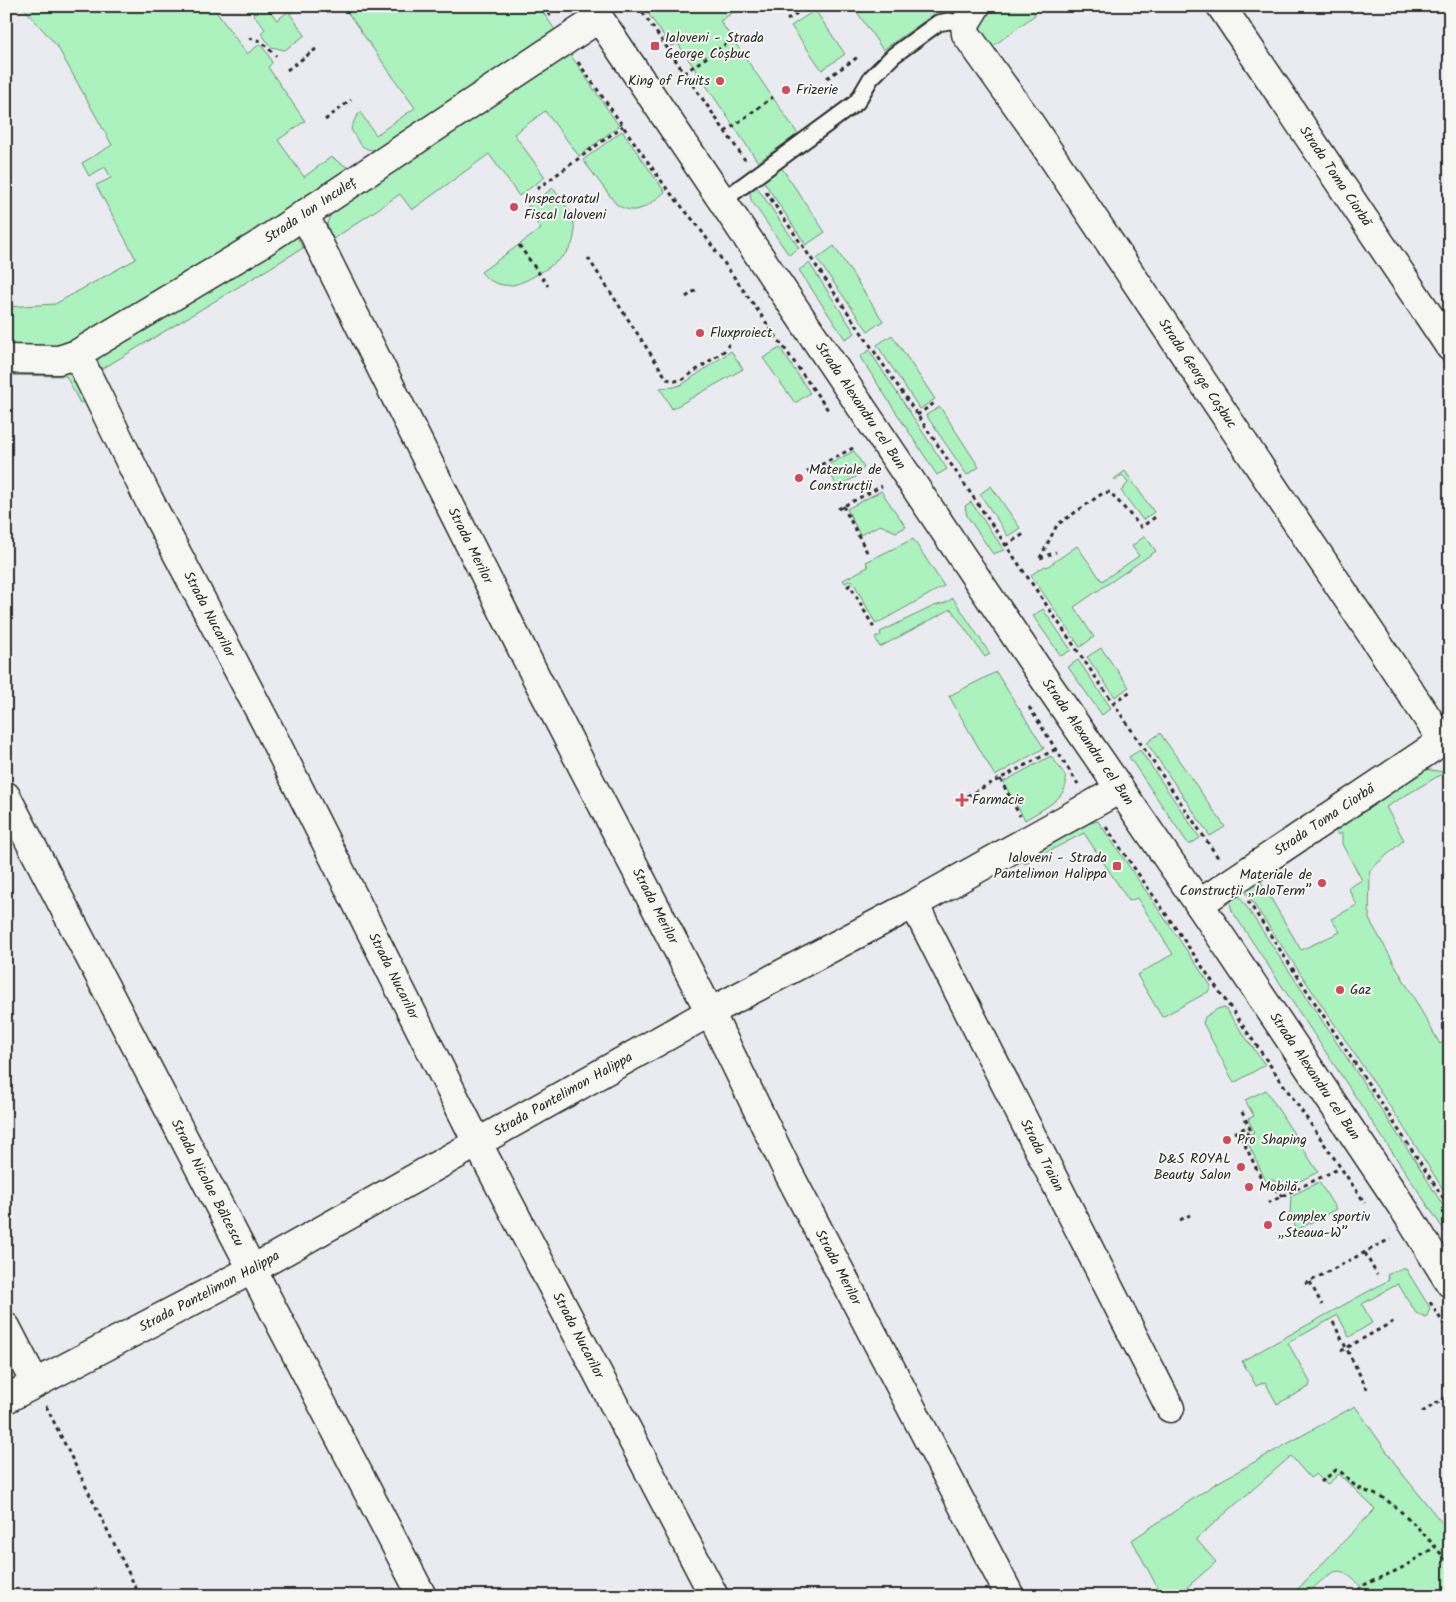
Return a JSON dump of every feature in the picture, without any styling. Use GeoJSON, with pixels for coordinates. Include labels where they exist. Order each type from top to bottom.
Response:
{"type":"FeatureCollection","features":[{"type":"Feature","properties":{"kind":"street","name":"Strada Toma Ciorbă"},"geometry":{"type":"LineString","coordinates":[[1221,6],[1450,347]]}},
{"type":"Feature","properties":{"kind":"street","name":"Strada Ion Inculeț"},"geometry":{"type":"LineString","coordinates":[[6,359],[59,360],[76,354],[257,246],[565,41],[595,12]]}},
{"type":"Feature","properties":{"kind":"street","name":"Strada Alexandru cel Bun"},"geometry":{"type":"LineString","coordinates":[[595,12],[1199,904],[1409,1217],[1450,1283]]}},
{"type":"Feature","properties":{"kind":"street","name":"Strada George Coșbuc"},"geometry":{"type":"LineString","coordinates":[[970,15],[966,34],[1029,122],[1446,738]]}},
{"type":"Feature","properties":{"kind":"street","name":"Strada Merilor"},"geometry":{"type":"LineString","coordinates":[[304,214],[535,675],[710,1012],[788,1172],[1010,1596]]}},
{"type":"Feature","properties":{"kind":"street","name":"Strada Nucarilor"},"geometry":{"type":"LineString","coordinates":[[76,354],[149,500],[266,723],[477,1142],[714,1596]]}},
{"type":"Feature","properties":{"kind":"street","name":"Strada Toma Ciorbă"},"geometry":{"type":"LineString","coordinates":[[1199,904],[1446,738]]}},
{"type":"Feature","properties":{"kind":"street","name":"Strada Pantelimon Halippa"},"geometry":{"type":"LineString","coordinates":[[6,1399],[253,1268],[710,1012],[914,904],[1080,792],[1120,789]]}},
{"type":"Feature","properties":{"kind":"street","name":"Strada Nicolae Bălcescu"},"geometry":{"type":"LineString","coordinates":[[6,796],[422,1596]]}},
{"type":"Feature","properties":{"kind":"street","name":"Strada Traian"},"geometry":{"type":"LineString","coordinates":[[914,904],[1170,1408]]}},
{"type":"Feature","properties":{"kind":"street"},"geometry":{"type":"LineString","coordinates":[[6,1327],[35,1383]]}},
{"type":"Feature","properties":{"kind":"lane"},"geometry":{"type":"LineString","coordinates":[[722,202],[857,102],[871,78],[894,55],[938,23],[970,15]]}},
{"type":"Feature","properties":{"kind":"path"},"geometry":{"type":"LineString","coordinates":[[544,6],[565,41],[667,189],[698,226],[831,414]]}},
{"type":"Feature","properties":{"kind":"path"},"geometry":{"type":"LineString","coordinates":[[638,6],[1114,703],[1450,1208]]}},
{"type":"Feature","properties":{"kind":"path"},"geometry":{"type":"LineString","coordinates":[[787,20],[808,6]]}},
{"type":"Feature","properties":{"kind":"path"},"geometry":{"type":"LineString","coordinates":[[249,38],[261,41],[276,56]]}},
{"type":"Feature","properties":{"kind":"path"},"geometry":{"type":"LineString","coordinates":[[684,73],[733,39]]}},
{"type":"Feature","properties":{"kind":"path"},"geometry":{"type":"LineString","coordinates":[[287,70],[316,50]]}},
{"type":"Feature","properties":{"kind":"path"},"geometry":{"type":"LineString","coordinates":[[827,78],[858,58]]}},
{"type":"Feature","properties":{"kind":"path"},"geometry":{"type":"LineString","coordinates":[[724,132],[773,97]]}},
{"type":"Feature","properties":{"kind":"path"},"geometry":{"type":"LineString","coordinates":[[325,120],[351,100]]}},
{"type":"Feature","properties":{"kind":"path"},"geometry":{"type":"LineString","coordinates":[[538,189],[623,126]]}},
{"type":"Feature","properties":{"kind":"path"},"geometry":{"type":"LineString","coordinates":[[519,245],[548,286]]}},
{"type":"Feature","properties":{"kind":"path"},"geometry":{"type":"LineString","coordinates":[[588,258],[667,379],[682,380],[724,351],[735,336]]}},
{"type":"Feature","properties":{"kind":"path"},"geometry":{"type":"LineString","coordinates":[[686,297],[699,288]]}},
{"type":"Feature","properties":{"kind":"path"},"geometry":{"type":"LineString","coordinates":[[917,415],[936,402]]}},
{"type":"Feature","properties":{"kind":"path"},"geometry":{"type":"LineString","coordinates":[[850,441],[859,454]]}},
{"type":"Feature","properties":{"kind":"path"},"geometry":{"type":"LineString","coordinates":[[807,472],[855,447]]}},
{"type":"Feature","properties":{"kind":"path"},"geometry":{"type":"LineString","coordinates":[[838,509],[883,487],[878,480]]}},
{"type":"Feature","properties":{"kind":"path"},"geometry":{"type":"LineString","coordinates":[[1056,552],[1040,558],[1058,525],[1103,494],[1110,492],[1140,527],[1157,516]]}},
{"type":"Feature","properties":{"kind":"path"},"geometry":{"type":"LineString","coordinates":[[843,506],[868,554]]}},
{"type":"Feature","properties":{"kind":"path"},"geometry":{"type":"LineString","coordinates":[[1006,545],[1024,534]]}},
{"type":"Feature","properties":{"kind":"path"},"geometry":{"type":"LineString","coordinates":[[847,587],[850,585],[874,630]]}},
{"type":"Feature","properties":{"kind":"path"},"geometry":{"type":"LineString","coordinates":[[1114,703],[1131,691]]}},
{"type":"Feature","properties":{"kind":"path"},"geometry":{"type":"LineString","coordinates":[[1024,699],[1056,749],[1080,792],[1369,1208]]}},
{"type":"Feature","properties":{"kind":"path"},"geometry":{"type":"LineString","coordinates":[[967,796],[1056,749]]}},
{"type":"Feature","properties":{"kind":"path"},"geometry":{"type":"LineString","coordinates":[[1000,779],[1025,824]]}},
{"type":"Feature","properties":{"kind":"path"},"geometry":{"type":"LineString","coordinates":[[1242,1112],[1251,1131],[1242,1137],[1243,1141],[1264,1184],[1269,1184],[1283,1196]]}},
{"type":"Feature","properties":{"kind":"path"},"geometry":{"type":"LineString","coordinates":[[1234,1133],[1249,1126]]}},
{"type":"Feature","properties":{"kind":"path"},"geometry":{"type":"LineString","coordinates":[[1268,1202],[1340,1168]]}},
{"type":"Feature","properties":{"kind":"path"},"geometry":{"type":"LineString","coordinates":[[1180,1220],[1190,1215]]}},
{"type":"Feature","properties":{"kind":"path"},"geometry":{"type":"LineString","coordinates":[[1384,1231],[1395,1246]]}},
{"type":"Feature","properties":{"kind":"path"},"geometry":{"type":"LineString","coordinates":[[1305,1284],[1390,1239]]}},
{"type":"Feature","properties":{"kind":"path"},"geometry":{"type":"LineString","coordinates":[[1365,1253],[1377,1275]]}},
{"type":"Feature","properties":{"kind":"path"},"geometry":{"type":"LineString","coordinates":[[1310,1282],[1322,1305]]}},
{"type":"Feature","properties":{"kind":"path"},"geometry":{"type":"LineString","coordinates":[[1429,1300],[1450,1334]]}},
{"type":"Feature","properties":{"kind":"path"},"geometry":{"type":"LineString","coordinates":[[1341,1352],[1396,1320]]}},
{"type":"Feature","properties":{"kind":"path"},"geometry":{"type":"LineString","coordinates":[[1333,1322],[1367,1389]]}},
{"type":"Feature","properties":{"kind":"path"},"geometry":{"type":"LineString","coordinates":[[35,1383],[140,1596]]}},
{"type":"Feature","properties":{"kind":"path"},"geometry":{"type":"LineString","coordinates":[[1422,1412],[1450,1395]]}},
{"type":"Feature","properties":{"kind":"path"},"geometry":{"type":"LineString","coordinates":[[1321,1482],[1336,1470],[1342,1472],[1354,1485],[1384,1499],[1405,1516],[1435,1546],[1450,1565]]}},
{"type":"Feature","properties":{"kind":"path"},"geometry":{"type":"LineString","coordinates":[[1352,1596],[1364,1585],[1400,1569],[1435,1546]]}},
{"type":"Feature","properties":{"kind":"green space"},"geometry":{"type":"Polygon","coordinates":[[[22,6],[212,6],[247,54],[260,44],[272,63],[268,67],[305,121],[278,140],[304,177],[331,157],[350,169],[350,173],[64,349],[6,349],[6,307],[55,304],[136,259],[96,185],[111,178],[105,167],[89,176],[82,163],[112,145],[57,46],[22,6]]]}},
{"type":"Feature","properties":{"kind":"green space"},"geometry":{"type":"Polygon","coordinates":[[[247,6],[266,6],[277,20],[296,6],[300,6],[290,14],[305,35],[285,50],[271,47],[261,33],[265,29],[247,6]]]}},
{"type":"Feature","properties":{"kind":"green space"},"geometry":{"type":"Polygon","coordinates":[[[343,6],[539,6],[555,30],[386,148],[373,150],[364,148],[351,129],[360,112],[376,135],[415,108],[343,6]]]}},
{"type":"Feature","properties":{"kind":"green space"},"geometry":{"type":"Polygon","coordinates":[[[643,6],[732,6],[735,11],[720,21],[798,134],[758,162],[678,44],[671,46],[643,6]]]}},
{"type":"Feature","properties":{"kind":"green space"},"geometry":{"type":"Polygon","coordinates":[[[853,6],[960,6],[954,12],[933,15],[883,50],[853,6]]]}},
{"type":"Feature","properties":{"kind":"green space"},"geometry":{"type":"Polygon","coordinates":[[[990,6],[1030,6],[1035,15],[989,49],[973,27],[990,6]]]}},
{"type":"Feature","properties":{"kind":"green space"},"geometry":{"type":"Polygon","coordinates":[[[815,10],[845,54],[822,70],[791,26],[815,10]]]}},
{"type":"Feature","properties":{"kind":"green space"},"geometry":{"type":"Polygon","coordinates":[[[570,54],[619,126],[579,156],[545,111],[514,134],[545,177],[519,196],[489,154],[412,210],[400,194],[332,240],[327,224],[330,215],[550,60],[570,54]]]}},
{"type":"Feature","properties":{"kind":"green space"},"geometry":{"type":"Polygon","coordinates":[[[622,131],[665,192],[648,205],[636,210],[623,208],[616,204],[583,160],[622,131]]]}},
{"type":"Feature","properties":{"kind":"green space"},"geometry":{"type":"Polygon","coordinates":[[[781,167],[825,232],[806,245],[762,179],[781,167]]]}},
{"type":"Feature","properties":{"kind":"green space"},"geometry":{"type":"Polygon","coordinates":[[[756,186],[799,248],[789,255],[751,200],[750,193],[756,186]]]}},
{"type":"Feature","properties":{"kind":"green space"},"geometry":{"type":"Polygon","coordinates":[[[553,188],[569,210],[573,220],[574,234],[570,248],[552,265],[535,276],[518,283],[503,285],[487,278],[481,272],[541,229],[526,208],[553,188]]]}},
{"type":"Feature","properties":{"kind":"green space"},"geometry":{"type":"Polygon","coordinates":[[[295,233],[303,248],[102,369],[98,364],[98,359],[112,347],[295,233]]]}},
{"type":"Feature","properties":{"kind":"green space"},"geometry":{"type":"Polygon","coordinates":[[[834,246],[883,321],[868,331],[817,259],[834,246]]]}},
{"type":"Feature","properties":{"kind":"green space"},"geometry":{"type":"Polygon","coordinates":[[[809,263],[855,333],[845,339],[799,270],[809,263]]]}},
{"type":"Feature","properties":{"kind":"green space"},"geometry":{"type":"Polygon","coordinates":[[[892,335],[935,399],[920,409],[877,345],[892,335]]]}},
{"type":"Feature","properties":{"kind":"green space"},"geometry":{"type":"Polygon","coordinates":[[[780,348],[810,393],[795,403],[763,358],[780,348]]]}},
{"type":"Feature","properties":{"kind":"green space"},"geometry":{"type":"Polygon","coordinates":[[[869,350],[947,469],[937,475],[860,357],[869,350]]]}},
{"type":"Feature","properties":{"kind":"green space"},"geometry":{"type":"Polygon","coordinates":[[[731,351],[743,369],[672,409],[660,388],[683,384],[731,351]]]}},
{"type":"Feature","properties":{"kind":"green space"},"geometry":{"type":"Polygon","coordinates":[[[6,368],[69,371],[85,401],[80,403],[66,376],[6,375],[6,368]]]}},
{"type":"Feature","properties":{"kind":"green space"},"geometry":{"type":"Polygon","coordinates":[[[940,407],[979,467],[967,475],[926,415],[940,407]]]}},
{"type":"Feature","properties":{"kind":"green space"},"geometry":{"type":"Polygon","coordinates":[[[854,451],[864,467],[856,477],[837,486],[826,466],[854,451]]]}},
{"type":"Feature","properties":{"kind":"green space"},"geometry":{"type":"Polygon","coordinates":[[[1125,471],[1154,512],[1143,520],[1121,491],[1128,483],[1122,475],[1116,480],[1114,479],[1125,471]]]}},
{"type":"Feature","properties":{"kind":"green space"},"geometry":{"type":"Polygon","coordinates":[[[991,486],[1020,528],[1008,536],[980,494],[991,486]]]}},
{"type":"Feature","properties":{"kind":"green space"},"geometry":{"type":"Polygon","coordinates":[[[881,491],[906,527],[896,532],[880,525],[860,535],[847,509],[881,491]]]}},
{"type":"Feature","properties":{"kind":"green space"},"geometry":{"type":"Polygon","coordinates":[[[971,502],[1004,550],[993,554],[967,516],[965,506],[971,502]]]}},
{"type":"Feature","properties":{"kind":"green space"},"geometry":{"type":"Polygon","coordinates":[[[1145,536],[1156,551],[1074,607],[1094,637],[1080,647],[1031,575],[1045,566],[1047,567],[1077,546],[1102,581],[1139,556],[1132,546],[1145,536]]]}},
{"type":"Feature","properties":{"kind":"green space"},"geometry":{"type":"Polygon","coordinates":[[[913,539],[944,586],[876,624],[852,580],[845,583],[843,580],[868,567],[866,562],[913,539]]]}},
{"type":"Feature","properties":{"kind":"green space"},"geometry":{"type":"Polygon","coordinates":[[[953,598],[990,654],[985,657],[951,609],[880,647],[875,638],[881,635],[880,632],[953,598]]]}},
{"type":"Feature","properties":{"kind":"green space"},"geometry":{"type":"Polygon","coordinates":[[[1043,609],[1071,650],[1061,656],[1033,616],[1043,609]]]}},
{"type":"Feature","properties":{"kind":"green space"},"geometry":{"type":"Polygon","coordinates":[[[1101,648],[1129,687],[1115,697],[1087,657],[1101,648]]]}},
{"type":"Feature","properties":{"kind":"green space"},"geometry":{"type":"Polygon","coordinates":[[[1078,660],[1111,708],[1102,715],[1068,667],[1078,660]]]}},
{"type":"Feature","properties":{"kind":"green space"},"geometry":{"type":"Polygon","coordinates":[[[996,672],[1044,748],[995,776],[949,696],[996,672]]]}},
{"type":"Feature","properties":{"kind":"green space"},"geometry":{"type":"Polygon","coordinates":[[[1160,733],[1225,827],[1210,836],[1147,743],[1160,733]]]}},
{"type":"Feature","properties":{"kind":"green space"},"geometry":{"type":"Polygon","coordinates":[[[1140,750],[1200,838],[1189,845],[1129,757],[1140,750]]]}},
{"type":"Feature","properties":{"kind":"green space"},"geometry":{"type":"Polygon","coordinates":[[[1051,756],[1065,776],[1064,790],[1053,802],[1025,820],[1003,782],[1051,756]]]}},
{"type":"Feature","properties":{"kind":"green space"},"geometry":{"type":"Polygon","coordinates":[[[1423,769],[1445,772],[1386,807],[1404,840],[1370,870],[1369,919],[1440,1044],[1450,1038],[1450,1200],[1399,1120],[1243,888],[1259,878],[1301,950],[1340,932],[1331,919],[1357,905],[1348,888],[1362,880],[1342,844],[1342,833],[1338,835],[1333,828],[1423,769]]]}},
{"type":"Feature","properties":{"kind":"green space"},"geometry":{"type":"Polygon","coordinates":[[[1098,821],[1211,986],[1208,992],[1162,1017],[1137,975],[1173,954],[1137,898],[1129,901],[1084,833],[1024,864],[1029,853],[1069,829],[1098,821]]]}},
{"type":"Feature","properties":{"kind":"green space"},"geometry":{"type":"Polygon","coordinates":[[[1236,891],[1418,1165],[1450,1217],[1450,1239],[1232,911],[1230,903],[1236,891]]]}},
{"type":"Feature","properties":{"kind":"green space"},"geometry":{"type":"Polygon","coordinates":[[[1219,1008],[1225,1008],[1265,1065],[1234,1083],[1203,1023],[1205,1017],[1219,1008]]]}},
{"type":"Feature","properties":{"kind":"green space"},"geometry":{"type":"Polygon","coordinates":[[[1266,1090],[1318,1172],[1286,1188],[1271,1179],[1266,1181],[1245,1137],[1254,1132],[1248,1119],[1254,1116],[1245,1100],[1266,1090]]]}},
{"type":"Feature","properties":{"kind":"green space"},"geometry":{"type":"Polygon","coordinates":[[[1319,1182],[1336,1209],[1297,1230],[1290,1215],[1291,1196],[1319,1182]]]}},
{"type":"Feature","properties":{"kind":"green space"},"geometry":{"type":"Polygon","coordinates":[[[1400,1269],[1406,1269],[1430,1308],[1426,1318],[1416,1313],[1398,1284],[1362,1304],[1372,1323],[1349,1337],[1338,1315],[1288,1343],[1310,1382],[1309,1387],[1277,1404],[1265,1382],[1256,1386],[1242,1361],[1389,1280],[1387,1275],[1400,1269]]]}},
{"type":"Feature","properties":{"kind":"green space"},"geometry":{"type":"Polygon","coordinates":[[[1355,1406],[1401,1472],[1450,1533],[1450,1596],[1370,1596],[1344,1572],[1338,1571],[1325,1578],[1304,1596],[1291,1596],[1375,1509],[1339,1474],[1327,1485],[1316,1474],[1310,1478],[1291,1456],[1196,1539],[1216,1562],[1177,1596],[1162,1596],[1132,1540],[1215,1484],[1355,1406]]]}},
{"type":"Feature","properties":{"kind":"place","name":"Ialoveni - Strada George Coșbuc"},"geometry":{"type":"Point","coordinates":[655,46]}},
{"type":"Feature","properties":{"kind":"place","name":"King of Fruits"},"geometry":{"type":"Point","coordinates":[720,81]}},
{"type":"Feature","properties":{"kind":"place","name":"Frizerie"},"geometry":{"type":"Point","coordinates":[786,90]}},
{"type":"Feature","properties":{"kind":"place","name":"Inspectoratul Fiscal Ialoveni"},"geometry":{"type":"Point","coordinates":[514,207]}},
{"type":"Feature","properties":{"kind":"place","name":"Fluxproiect"},"geometry":{"type":"Point","coordinates":[700,333]}},
{"type":"Feature","properties":{"kind":"place","name":"Materiale de Construcții"},"geometry":{"type":"Point","coordinates":[799,478]}},
{"type":"Feature","properties":{"kind":"place","name":"Farmacie"},"geometry":{"type":"Point","coordinates":[962,800]}},
{"type":"Feature","properties":{"kind":"place","name":"Ialoveni - Strada Pantelimon Halippa"},"geometry":{"type":"Point","coordinates":[1117,866]}},
{"type":"Feature","properties":{"kind":"place","name":"Materiale de Construcții „IaloTerm”"},"geometry":{"type":"Point","coordinates":[1322,883]}},
{"type":"Feature","properties":{"kind":"place","name":"Gaz"},"geometry":{"type":"Point","coordinates":[1340,990]}},
{"type":"Feature","properties":{"kind":"place","name":"Pro Shaping"},"geometry":{"type":"Point","coordinates":[1227,1140]}},
{"type":"Feature","properties":{"kind":"place","name":"D&S ROYAL Beauty Salon"},"geometry":{"type":"Point","coordinates":[1241,1167]}},
{"type":"Feature","properties":{"kind":"place","name":"Mobilă"},"geometry":{"type":"Point","coordinates":[1249,1187]}},
{"type":"Feature","properties":{"kind":"place","name":"Complex sportiv „Steaua-W”"},"geometry":{"type":"Point","coordinates":[1268,1225]}}]}
